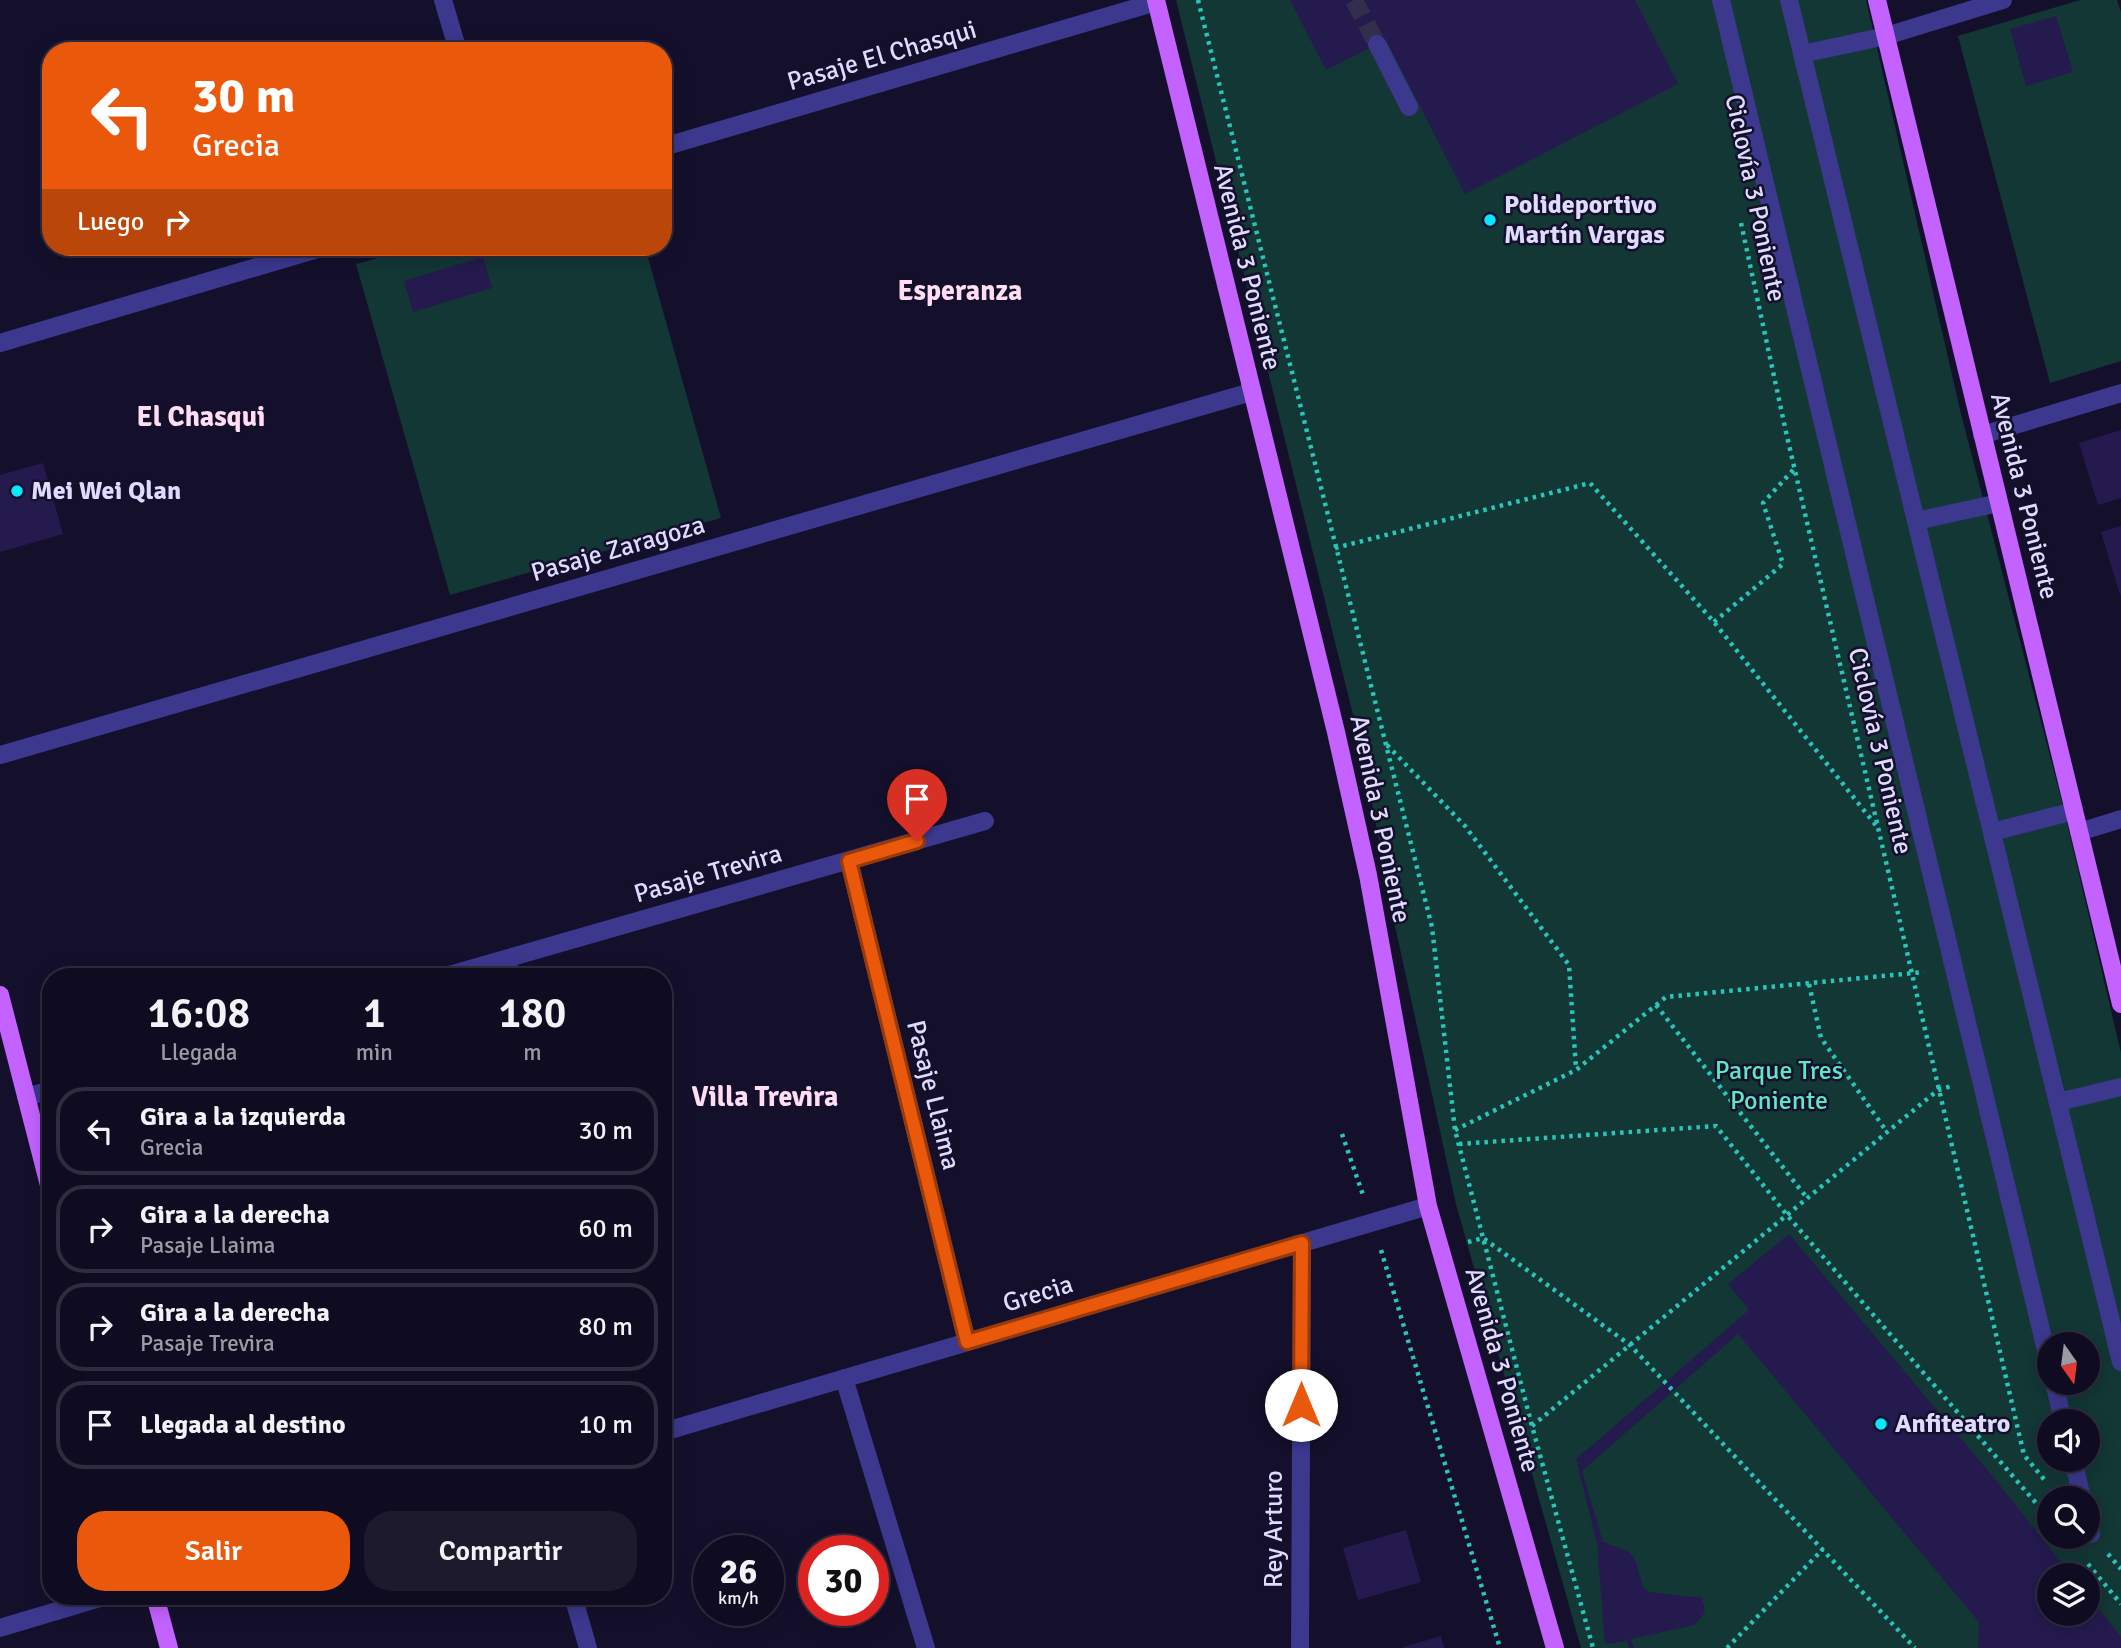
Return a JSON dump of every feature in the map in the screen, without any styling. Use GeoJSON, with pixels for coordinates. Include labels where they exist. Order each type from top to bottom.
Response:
{"type":"FeatureCollection","features":[{"type":"Feature","properties":{"kind":"main road","name":"Avenida 3 Poniente"},"geometry":{"type":"LineString","coordinates":[[1877,0],[2121,1004]]}},
{"type":"Feature","properties":{"kind":"main road","name":"Avenida 3 Poniente"},"geometry":{"type":"LineString","coordinates":[[1156,1],[1336,732],[1368,875],[1428,1206],[1555,1648]]}},
{"type":"Feature","properties":{"kind":"main road"},"geometry":{"type":"LineString","coordinates":[[0,995],[42,1158]]}},
{"type":"Feature","properties":{"kind":"main road"},"geometry":{"type":"LineString","coordinates":[[157,1605],[169,1648]]}},
{"type":"Feature","properties":{"kind":"street"},"geometry":{"type":"LineString","coordinates":[[443,0],[455,42]]}},
{"type":"Feature","properties":{"kind":"street"},"geometry":{"type":"LineString","coordinates":[[1721,0],[2042,1332]]}},
{"type":"Feature","properties":{"kind":"street"},"geometry":{"type":"LineString","coordinates":[[1789,0],[2121,1363]]}},
{"type":"Feature","properties":{"kind":"street"},"geometry":{"type":"LineString","coordinates":[[1802,54],[1886,36],[2003,0]]}},
{"type":"Feature","properties":{"kind":"street","name":"Pasaje El Chasqui"},"geometry":{"type":"LineString","coordinates":[[672,144],[1156,1]]}},
{"type":"Feature","properties":{"kind":"street"},"geometry":{"type":"LineString","coordinates":[[1377,44],[1409,107]]}},
{"type":"Feature","properties":{"kind":"street"},"geometry":{"type":"LineString","coordinates":[[0,343],[294,256]]}},
{"type":"Feature","properties":{"kind":"street","name":"Pasaje Zaragoza"},"geometry":{"type":"LineString","coordinates":[[0,755],[1251,392]]}},
{"type":"Feature","properties":{"kind":"street"},"geometry":{"type":"LineString","coordinates":[[1982,435],[2121,393]]}},
{"type":"Feature","properties":{"kind":"street"},"geometry":{"type":"LineString","coordinates":[[1916,522],[1999,503]]}},
{"type":"Feature","properties":{"kind":"street"},"geometry":{"type":"LineString","coordinates":[[1992,832],[2074,811]]}},
{"type":"Feature","properties":{"kind":"street"},"geometry":{"type":"LineString","coordinates":[[2079,832],[2121,819]]}},
{"type":"Feature","properties":{"kind":"street","name":"Pasaje Trevira"},"geometry":{"type":"LineString","coordinates":[[509,968],[985,821]]}},
{"type":"Feature","properties":{"kind":"street","name":"Pasaje Llaima"},"geometry":{"type":"LineString","coordinates":[[849,861],[967,1342]]}},
{"type":"Feature","properties":{"kind":"street"},"geometry":{"type":"LineString","coordinates":[[2058,1102],[2121,1087]]}},
{"type":"Feature","properties":{"kind":"street"},"geometry":{"type":"LineString","coordinates":[[26,1097],[42,1093]]}},
{"type":"Feature","properties":{"kind":"street","name":"Grecia"},"geometry":{"type":"LineString","coordinates":[[672,1429],[1428,1206]]}},
{"type":"Feature","properties":{"kind":"street","name":"Rey Arturo"},"geometry":{"type":"LineString","coordinates":[[1300,1648],[1302,1243]]}},
{"type":"Feature","properties":{"kind":"street"},"geometry":{"type":"LineString","coordinates":[[844,1378],[926,1648]]}},
{"type":"Feature","properties":{"kind":"street"},"geometry":{"type":"LineString","coordinates":[[0,1628],[77,1605]]}},
{"type":"Feature","properties":{"kind":"street"},"geometry":{"type":"LineString","coordinates":[[576,1605],[589,1648]]}},
{"type":"Feature","properties":{"kind":"path"},"geometry":{"type":"LineString","coordinates":[[1198,0],[1433,927],[1455,1130],[1593,1648]]}},
{"type":"Feature","properties":{"kind":"path","name":"Ciclovía 3 Poniente"},"geometry":{"type":"LineString","coordinates":[[1739,216],[1878,830],[2024,1455],[2050,1486]]}},
{"type":"Feature","properties":{"kind":"path"},"geometry":{"type":"LineString","coordinates":[[1714,622],[1783,564],[1763,503],[1795,468]]}},
{"type":"Feature","properties":{"kind":"path"},"geometry":{"type":"LineString","coordinates":[[1335,548],[1590,483],[1714,622],[1878,830]]}},
{"type":"Feature","properties":{"kind":"path"},"geometry":{"type":"LineString","coordinates":[[1387,744],[1465,826],[1569,965],[1576,1070]]}},
{"type":"Feature","properties":{"kind":"path"},"geometry":{"type":"LineString","coordinates":[[1455,1130],[1576,1070],[1666,997],[1912,974],[1954,966]]}},
{"type":"Feature","properties":{"kind":"path"},"geometry":{"type":"LineString","coordinates":[[1809,983],[1821,1038],[1887,1132]]}},
{"type":"Feature","properties":{"kind":"path"},"geometry":{"type":"LineString","coordinates":[[1656,1005],[1807,1198]]}},
{"type":"Feature","properties":{"kind":"path"},"geometry":{"type":"LineString","coordinates":[[1532,1426],[1938,1090],[1980,1077]]}},
{"type":"Feature","properties":{"kind":"path"},"geometry":{"type":"LineString","coordinates":[[1459,1143],[1716,1126],[1787,1215],[2037,1504]]}},
{"type":"Feature","properties":{"kind":"path"},"geometry":{"type":"LineString","coordinates":[[1342,1133],[1373,1222],[1500,1648]]}},
{"type":"Feature","properties":{"kind":"path"},"geometry":{"type":"LineString","coordinates":[[1483,1238],[1630,1345],[1915,1648]]}},
{"type":"Feature","properties":{"kind":"path"},"geometry":{"type":"LineString","coordinates":[[1727,1648],[1823,1549]]}},
{"type":"Feature","properties":{"kind":"path"},"geometry":{"type":"LineString","coordinates":[[2080,1554],[2121,1604]]}},
{"type":"Feature","properties":{"kind":"green space","name":"Parque Tres Poniente"},"geometry":{"type":"Polygon","coordinates":[[[1176,0],[1866,0],[1961,414],[2062,802],[2121,1053],[2121,1648],[1581,1648],[1456,1204],[1395,926],[1363,755],[1176,0]]]}},
{"type":"Feature","properties":{"kind":"green space"},"geometry":{"type":"Polygon","coordinates":[[[2080,0],[2117,0],[2121,12],[2121,361],[2050,383],[1958,36],[2080,0]]]}},
{"type":"Feature","properties":{"kind":"green space"},"geometry":{"type":"Polygon","coordinates":[[[385,256],[648,256],[721,518],[450,595],[356,264],[385,256]]]}},
{"type":"Feature","properties":{"kind":"building"},"geometry":{"type":"Polygon","coordinates":[[[1290,0],[1635,0],[1678,84],[1465,194],[1386,40],[1326,70],[1290,0]]]}},
{"type":"Feature","properties":{"kind":"building"},"geometry":{"type":"Polygon","coordinates":[[[2056,16],[2073,72],[2026,86],[2010,29],[2056,16]]]}},
{"type":"Feature","properties":{"kind":"building"},"geometry":{"type":"Polygon","coordinates":[[[483,257],[492,288],[413,312],[404,281],[483,257]]]}},
{"type":"Feature","properties":{"kind":"building"},"geometry":{"type":"Polygon","coordinates":[[[2121,430],[2121,498],[2098,505],[2079,443],[2121,430]]]}},
{"type":"Feature","properties":{"kind":"building"},"geometry":{"type":"Polygon","coordinates":[[[43,463],[63,534],[0,552],[0,475],[43,463]]]}},
{"type":"Feature","properties":{"kind":"building"},"geometry":{"type":"Polygon","coordinates":[[[2121,526],[2121,595],[2120,595],[2101,532],[2121,526]]]}},
{"type":"Feature","properties":{"kind":"building","name":"Anfiteatro"},"geometry":{"type":"Polygon","coordinates":[[[1789,1234],[2037,1532],[2037,1549],[2050,1549],[2062,1563],[2037,1563],[2037,1626],[2100,1626],[2100,1610],[2121,1637],[2121,1648],[1978,1648],[1979,1622],[1738,1334],[1582,1471],[1603,1542],[1629,1552],[1635,1559],[1643,1587],[1649,1592],[1702,1598],[1705,1612],[1695,1625],[1631,1639],[1634,1648],[1629,1648],[1627,1641],[1605,1644],[1597,1544],[1576,1459],[1749,1310],[1728,1284],[1789,1234]]]}},
{"type":"Feature","properties":{"kind":"building"},"geometry":{"type":"Polygon","coordinates":[[[1406,1530],[1421,1582],[1358,1600],[1343,1548],[1406,1530]]]}},
{"type":"Feature","properties":{"kind":"building"},"geometry":{"type":"Polygon","coordinates":[[[1441,1636],[1444,1648],[1404,1648],[1404,1647],[1441,1636]]]}},
{"type":"Feature","properties":{"kind":"tunnel"},"geometry":{"type":"LineString","coordinates":[[1354,0],[1377,44]]}},
{"type":"Feature","properties":{"kind":"place","name":"Polideportivo Martín Vargas"},"geometry":{"type":"Point","coordinates":[1490,220]}},
{"type":"Feature","properties":{"kind":"place","name":"Mei Wei Qlan"},"geometry":{"type":"Point","coordinates":[17,491]}},
{"type":"Feature","properties":{"kind":"place","name":"Anfiteatro"},"geometry":{"type":"Point","coordinates":[1881,1424]}},
{"type":"Feature","properties":{"kind":"district","name":"Esperanza"},"geometry":{"type":"Point","coordinates":[960,291]}},
{"type":"Feature","properties":{"kind":"district","name":"El Chasqui"},"geometry":{"type":"Point","coordinates":[201,417]}},
{"type":"Feature","properties":{"kind":"district","name":"Villa Trevira"},"geometry":{"type":"Point","coordinates":[765,1097]}},
{"type":"Feature","properties":{"kind":"route"},"geometry":{"type":"LineString","coordinates":[[917,841],[849,861],[967,1342],[1302,1243],[1301,1405]]}}]}
